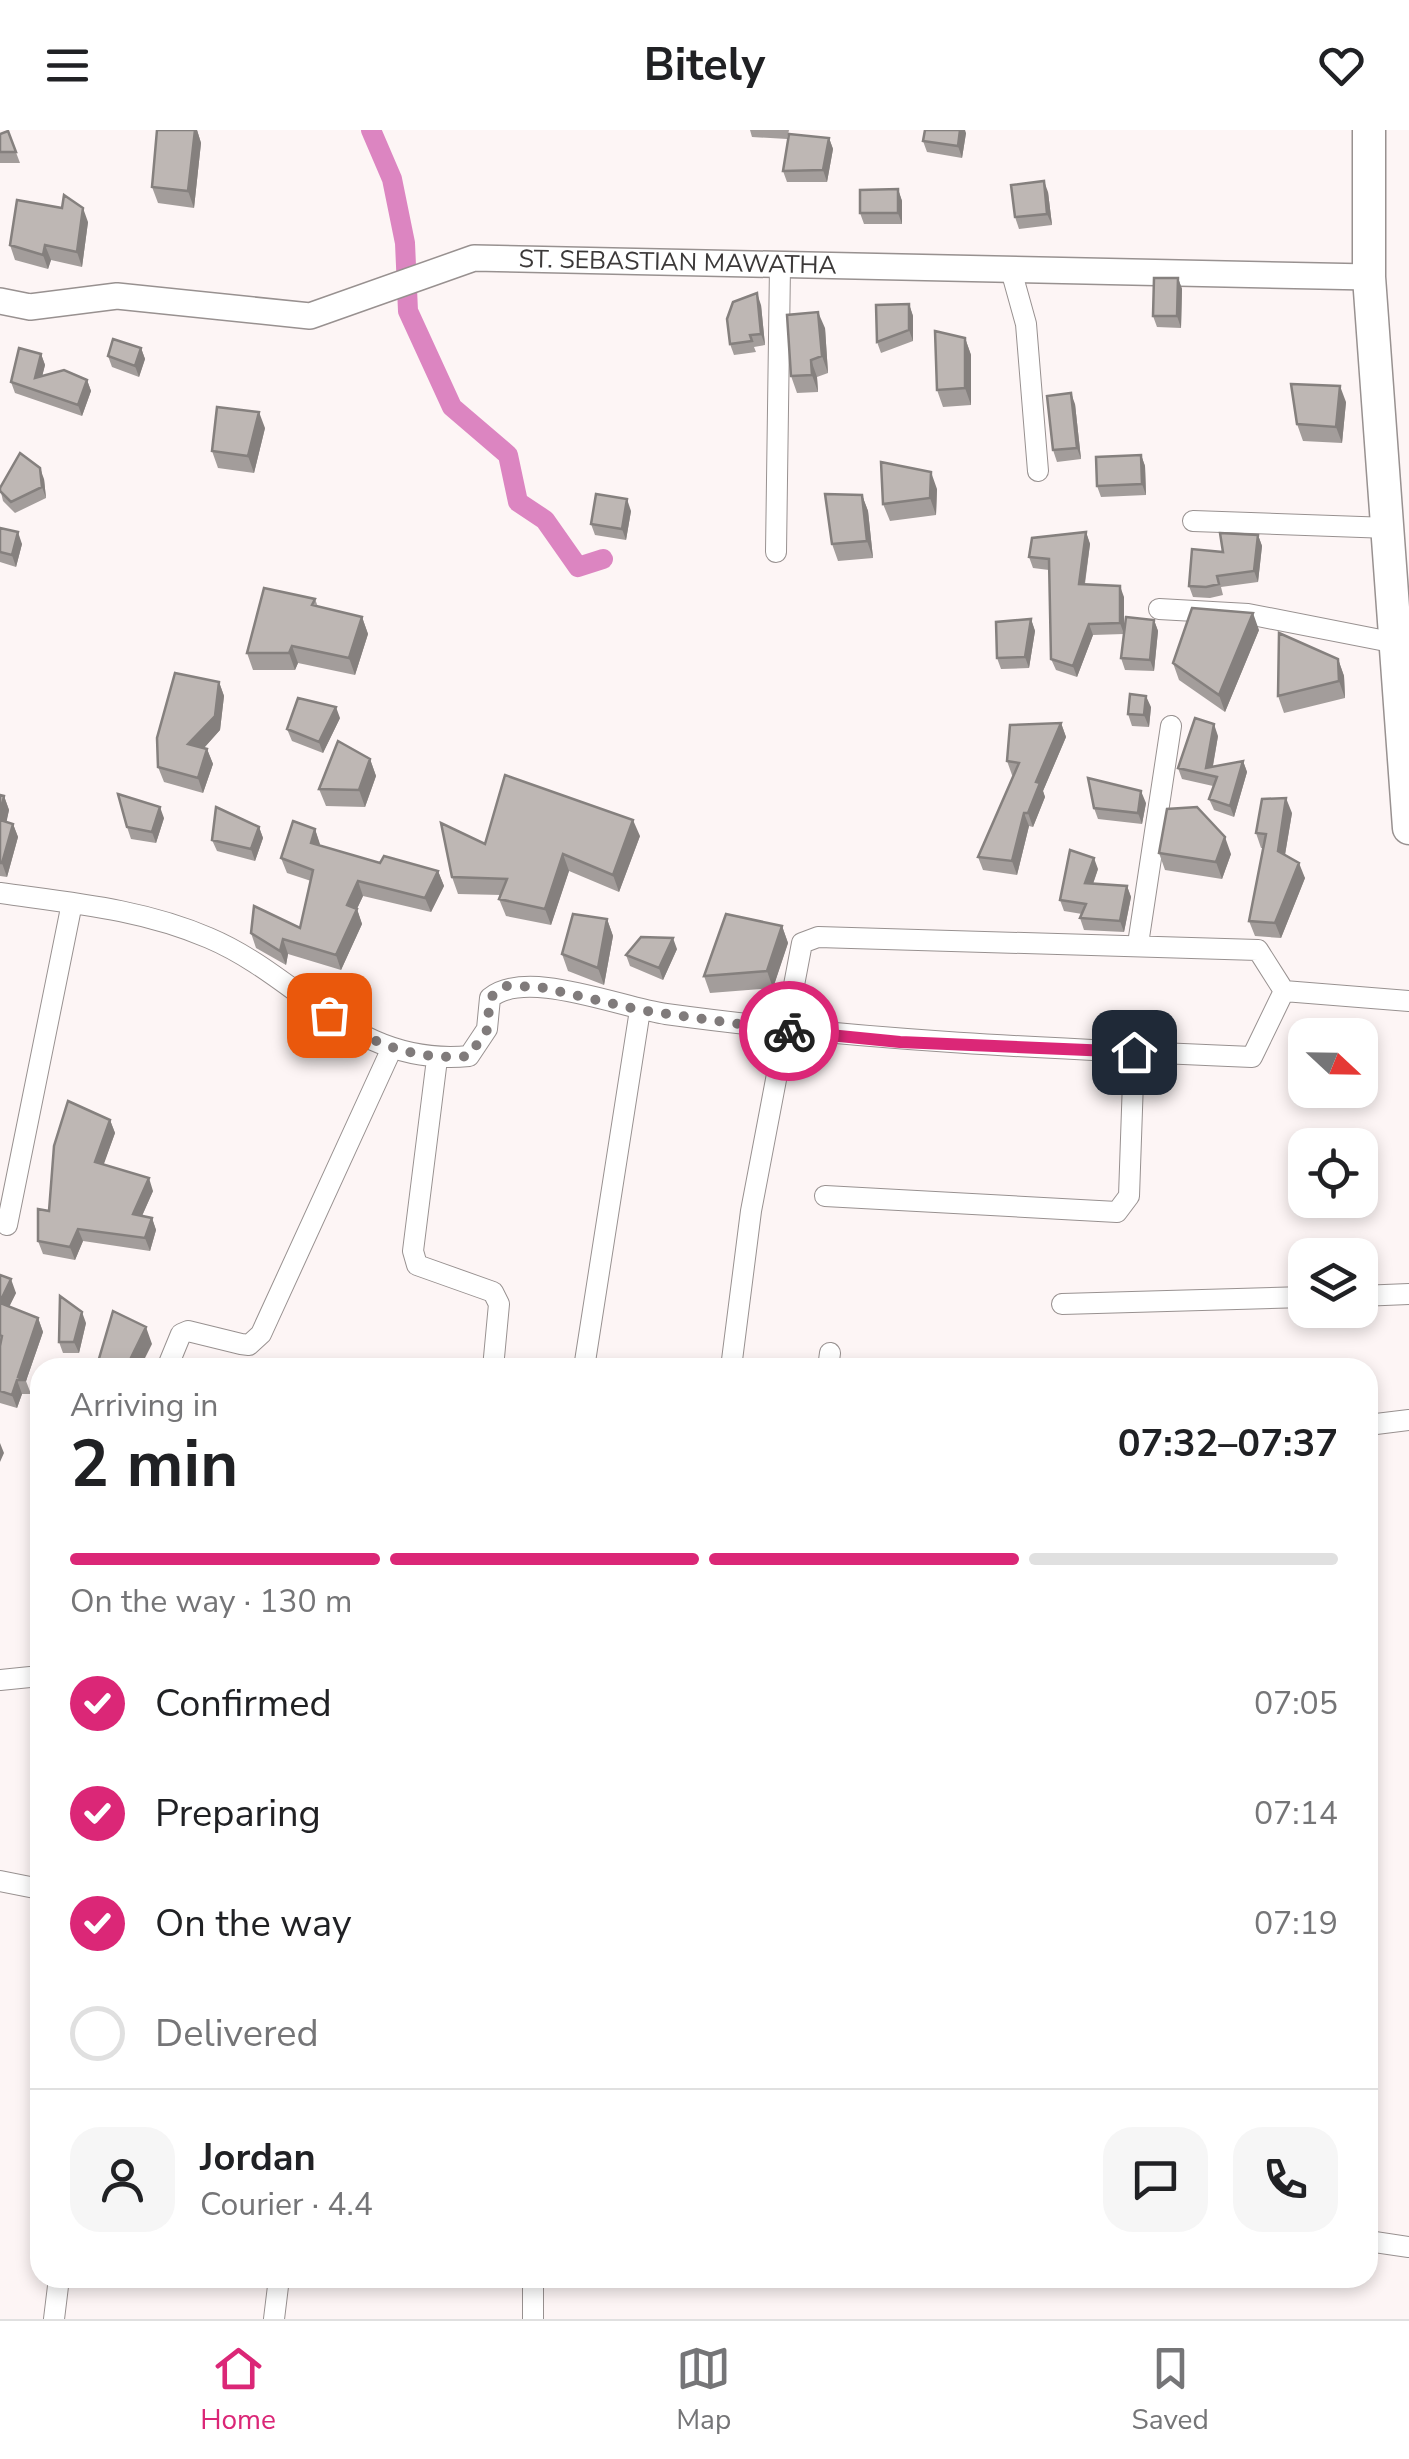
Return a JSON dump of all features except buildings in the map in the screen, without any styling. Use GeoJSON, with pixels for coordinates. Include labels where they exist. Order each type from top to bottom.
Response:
{"type":"FeatureCollection","features":[{"type":"Feature","properties":{"kind":"main road"},"geometry":{"type":"LineString","coordinates":[[1369,130],[1369,276],[1409,828]]}},
{"type":"Feature","properties":{"kind":"street","name":"ST. SEBASTIAN MAWATHA"},"geometry":{"type":"LineString","coordinates":[[0,301],[30,307],[116,296],[310,316],[474,258],[1369,276]]}},
{"type":"Feature","properties":{"kind":"street"},"geometry":{"type":"LineString","coordinates":[[776,552],[780,266]]}},
{"type":"Feature","properties":{"kind":"street"},"geometry":{"type":"LineString","coordinates":[[1011,270],[1026,324],[1038,471]]}},
{"type":"Feature","properties":{"kind":"street"},"geometry":{"type":"LineString","coordinates":[[1192,521],[1388,528]]}},
{"type":"Feature","properties":{"kind":"street"},"geometry":{"type":"LineString","coordinates":[[1159,609],[1248,614],[1396,644]]}},
{"type":"Feature","properties":{"kind":"street"},"geometry":{"type":"LineString","coordinates":[[1138,944],[1171,726]]}},
{"type":"Feature","properties":{"kind":"street"},"geometry":{"type":"LineString","coordinates":[[0,893],[150,914],[215,940],[357,1034],[437,1059],[469,1056],[487,1030],[490,998],[504,986],[540,987],[640,1010],[900,1042],[1252,1057],[1284,991]]}},
{"type":"Feature","properties":{"kind":"street"},"geometry":{"type":"LineString","coordinates":[[7,1225],[72,903]]}},
{"type":"Feature","properties":{"kind":"street"},"geometry":{"type":"LineString","coordinates":[[732,1358],[751,1211],[802,943],[818,936],[1258,950],[1284,991]]}},
{"type":"Feature","properties":{"kind":"street"},"geometry":{"type":"LineString","coordinates":[[1284,991],[1409,1002]]}},
{"type":"Feature","properties":{"kind":"street"},"geometry":{"type":"LineString","coordinates":[[586,1358],[640,1010]]}},
{"type":"Feature","properties":{"kind":"street"},"geometry":{"type":"LineString","coordinates":[[172,1358],[181,1334],[188,1331],[242,1344],[261,1334],[392,1048]]}},
{"type":"Feature","properties":{"kind":"street"},"geometry":{"type":"LineString","coordinates":[[825,1196],[1116,1212],[1129,1196],[1134,1052]]}},
{"type":"Feature","properties":{"kind":"street"},"geometry":{"type":"LineString","coordinates":[[437,1059],[414,1251],[417,1265],[493,1292],[499,1304],[494,1358]]}},
{"type":"Feature","properties":{"kind":"street"},"geometry":{"type":"LineString","coordinates":[[1378,1295],[1409,1294]]}},
{"type":"Feature","properties":{"kind":"street"},"geometry":{"type":"LineString","coordinates":[[1062,1304],[1288,1297]]}},
{"type":"Feature","properties":{"kind":"street"},"geometry":{"type":"LineString","coordinates":[[1378,1424],[1409,1420]]}},
{"type":"Feature","properties":{"kind":"street"},"geometry":{"type":"LineString","coordinates":[[0,1680],[30,1677]]}},
{"type":"Feature","properties":{"kind":"street"},"geometry":{"type":"LineString","coordinates":[[0,1881],[30,1887]]}},
{"type":"Feature","properties":{"kind":"street"},"geometry":{"type":"LineString","coordinates":[[1378,2242],[1409,2246]]}},
{"type":"Feature","properties":{"kind":"street"},"geometry":{"type":"LineString","coordinates":[[54,2319],[57,2288]]}},
{"type":"Feature","properties":{"kind":"street"},"geometry":{"type":"LineString","coordinates":[[274,2319],[278,2288]]}},
{"type":"Feature","properties":{"kind":"street"},"geometry":{"type":"LineString","coordinates":[[533,2288],[533,2319]]}},
{"type":"Feature","properties":{"kind":"waterway"},"geometry":{"type":"LineString","coordinates":[[371,130],[392,179],[405,243],[408,311],[452,407],[508,455],[518,502],[545,520],[578,567],[603,559]]}},
{"type":"Feature","properties":{"kind":"way so far"},"geometry":{"type":"LineString","coordinates":[[329,1015],[357,1034],[437,1059],[469,1056],[487,1030],[490,998],[504,986],[540,987],[640,1010],[789,1031]]}},
{"type":"Feature","properties":{"kind":"route"},"geometry":{"type":"LineString","coordinates":[[789,1031],[900,1042],[1134,1052]]}}]}
